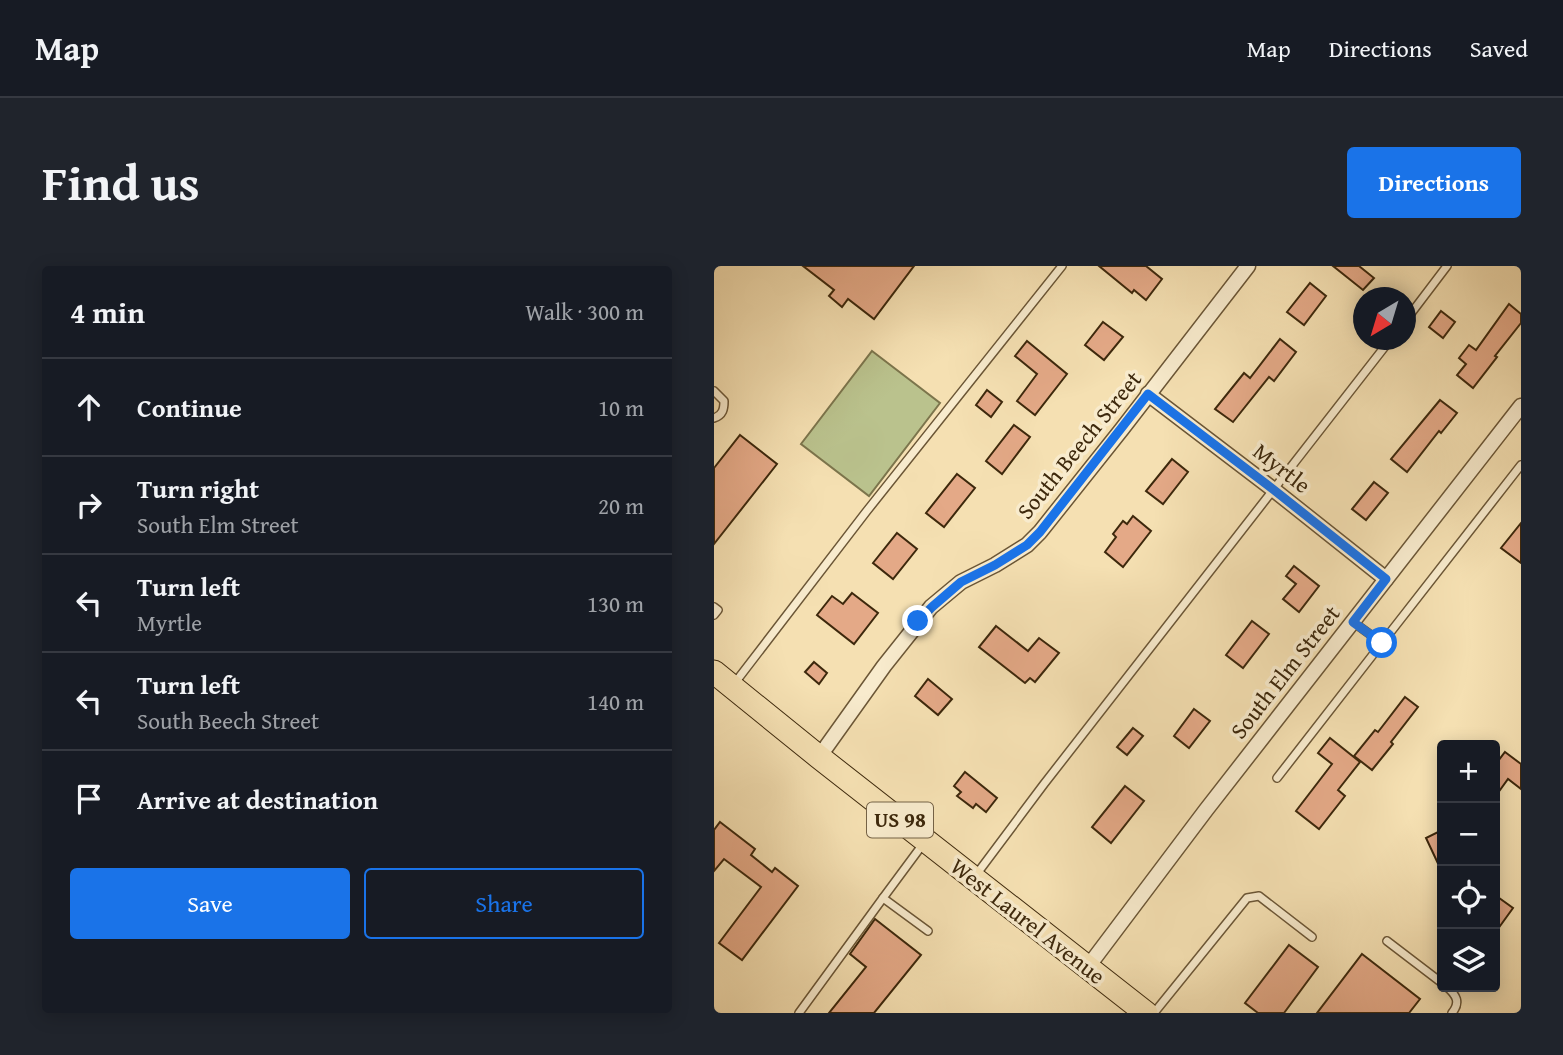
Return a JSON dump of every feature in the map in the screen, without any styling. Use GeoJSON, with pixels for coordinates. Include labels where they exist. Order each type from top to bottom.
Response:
{"type":"FeatureCollection","features":[{"type":"Feature","properties":{"kind":"main road","name":"West Laurel Avenue"},"geometry":{"type":"LineString","coordinates":[[714,672],[1146,1013]]}},
{"type":"Feature","properties":{"kind":"street","name":"South Beech Street"},"geometry":{"type":"LineString","coordinates":[[819,757],[891,657],[932,607],[961,582],[1027,545],[1040,532],[1248,266]]}},
{"type":"Feature","properties":{"kind":"street","name":"Myrtle"},"geometry":{"type":"LineString","coordinates":[[1148,394],[1386,579]]}},
{"type":"Feature","properties":{"kind":"street","name":"South Elm Street"},"geometry":{"type":"LineString","coordinates":[[1087,968],[1206,810],[1521,406]]}},
{"type":"Feature","properties":{"kind":"lane"},"geometry":{"type":"LineString","coordinates":[[732,687],[866,512],[1062,266]]}},
{"type":"Feature","properties":{"kind":"lane"},"geometry":{"type":"LineString","coordinates":[[1416,306],[1447,266]]}},
{"type":"Feature","properties":{"kind":"lane"},"geometry":{"type":"LineString","coordinates":[[973,878],[1382,350]]}},
{"type":"Feature","properties":{"kind":"lane"},"geometry":{"type":"LineString","coordinates":[[714,391],[724,401],[724,410],[714,418]]}},
{"type":"Feature","properties":{"kind":"lane"},"geometry":{"type":"LineString","coordinates":[[1277,778],[1521,465]]}},
{"type":"Feature","properties":{"kind":"lane"},"geometry":{"type":"LineString","coordinates":[[1353,622],[1382,643]]}},
{"type":"Feature","properties":{"kind":"lane"},"geometry":{"type":"LineString","coordinates":[[799,1013],[926,841]]}},
{"type":"Feature","properties":{"kind":"lane"},"geometry":{"type":"LineString","coordinates":[[1154,1013],[1247,898],[1259,896],[1312,937]]}},
{"type":"Feature","properties":{"kind":"lane"},"geometry":{"type":"LineString","coordinates":[[883,898],[928,931]]}},
{"type":"Feature","properties":{"kind":"lane"},"geometry":{"type":"LineString","coordinates":[[1387,941],[1437,979]]}},
{"type":"Feature","properties":{"kind":"lane"},"geometry":{"type":"LineString","coordinates":[[1452,1013],[1458,1000],[1453,992]]}},
{"type":"Feature","properties":{"kind":"green space"},"geometry":{"type":"Polygon","coordinates":[[[872,351],[940,403],[869,496],[801,444],[872,351]]]}},
{"type":"Feature","properties":{"kind":"building"},"geometry":{"type":"Polygon","coordinates":[[[803,266],[914,266],[874,319],[848,299],[842,307],[829,296],[834,290],[803,266]]]}},
{"type":"Feature","properties":{"kind":"building"},"geometry":{"type":"Polygon","coordinates":[[[1099,266],[1146,266],[1162,279],[1146,300],[1134,290],[1132,293],[1099,266]]]}},
{"type":"Feature","properties":{"kind":"building"},"geometry":{"type":"Polygon","coordinates":[[[1333,266],[1359,266],[1374,278],[1366,287],[1359,287],[1333,266]]]}},
{"type":"Feature","properties":{"kind":"building"},"geometry":{"type":"Polygon","coordinates":[[[1310,283],[1326,296],[1304,325],[1287,312],[1310,283]]]}},
{"type":"Feature","properties":{"kind":"building"},"geometry":{"type":"Polygon","coordinates":[[[1509,304],[1521,314],[1521,323],[1473,388],[1457,375],[1466,364],[1459,358],[1469,345],[1476,350],[1509,304]]]}},
{"type":"Feature","properties":{"kind":"building"},"geometry":{"type":"Polygon","coordinates":[[[1441,311],[1455,322],[1443,338],[1429,327],[1441,311]]]}},
{"type":"Feature","properties":{"kind":"building"},"geometry":{"type":"Polygon","coordinates":[[[1103,322],[1123,337],[1104,360],[1085,345],[1103,322]]]}},
{"type":"Feature","properties":{"kind":"building"},"geometry":{"type":"Polygon","coordinates":[[[1280,339],[1296,352],[1274,381],[1269,377],[1233,422],[1215,409],[1244,373],[1250,378],[1280,339]]]}},
{"type":"Feature","properties":{"kind":"building"},"geometry":{"type":"Polygon","coordinates":[[[1027,341],[1067,374],[1035,415],[1017,401],[1037,374],[1015,356],[1027,341]]]}},
{"type":"Feature","properties":{"kind":"building"},"geometry":{"type":"Polygon","coordinates":[[[987,390],[1002,402],[991,417],[976,405],[987,390]]]}},
{"type":"Feature","properties":{"kind":"building"},"geometry":{"type":"Polygon","coordinates":[[[1440,400],[1457,413],[1407,472],[1391,459],[1440,400]]]}},
{"type":"Feature","properties":{"kind":"building"},"geometry":{"type":"Polygon","coordinates":[[[1014,425],[1030,437],[1002,474],[986,461],[1014,425]]]}},
{"type":"Feature","properties":{"kind":"building"},"geometry":{"type":"Polygon","coordinates":[[[740,435],[777,464],[714,544],[714,468],[740,435]]]}},
{"type":"Feature","properties":{"kind":"building"},"geometry":{"type":"Polygon","coordinates":[[[1172,459],[1188,472],[1163,504],[1146,491],[1172,459]]]}},
{"type":"Feature","properties":{"kind":"building"},"geometry":{"type":"Polygon","coordinates":[[[957,474],[975,488],[944,527],[926,513],[957,474]]]}},
{"type":"Feature","properties":{"kind":"building"},"geometry":{"type":"Polygon","coordinates":[[[1374,482],[1388,493],[1366,520],[1352,509],[1374,482]]]}},
{"type":"Feature","properties":{"kind":"building"},"geometry":{"type":"Polygon","coordinates":[[[1133,516],[1151,531],[1123,567],[1105,552],[1116,537],[1113,534],[1123,521],[1127,524],[1133,516]]]}},
{"type":"Feature","properties":{"kind":"building"},"geometry":{"type":"Polygon","coordinates":[[[1521,523],[1521,563],[1501,548],[1521,523]]]}},
{"type":"Feature","properties":{"kind":"building"},"geometry":{"type":"Polygon","coordinates":[[[897,533],[917,549],[893,579],[873,563],[897,533]]]}},
{"type":"Feature","properties":{"kind":"building"},"geometry":{"type":"Polygon","coordinates":[[[1294,566],[1319,586],[1299,612],[1283,599],[1296,584],[1286,576],[1294,566]]]}},
{"type":"Feature","properties":{"kind":"building"},"geometry":{"type":"Polygon","coordinates":[[[852,593],[878,613],[854,644],[817,615],[832,596],[843,604],[852,593]]]}},
{"type":"Feature","properties":{"kind":"building"},"geometry":{"type":"Polygon","coordinates":[[[1252,621],[1269,634],[1243,668],[1226,655],[1252,621]]]}},
{"type":"Feature","properties":{"kind":"building"},"geometry":{"type":"Polygon","coordinates":[[[996,626],[1028,651],[1039,638],[1059,653],[1035,682],[1030,678],[1025,683],[979,647],[996,626]]]}},
{"type":"Feature","properties":{"kind":"building"},"geometry":{"type":"Polygon","coordinates":[[[814,662],[827,673],[819,684],[805,672],[814,662]]]}},
{"type":"Feature","properties":{"kind":"building"},"geometry":{"type":"Polygon","coordinates":[[[928,679],[952,699],[938,715],[915,696],[928,679]]]}},
{"type":"Feature","properties":{"kind":"building"},"geometry":{"type":"Polygon","coordinates":[[[1405,697],[1418,707],[1372,770],[1354,756],[1375,730],[1378,732],[1405,697]]]}},
{"type":"Feature","properties":{"kind":"building"},"geometry":{"type":"Polygon","coordinates":[[[1194,709],[1210,721],[1189,748],[1174,736],[1194,709]]]}},
{"type":"Feature","properties":{"kind":"building"},"geometry":{"type":"Polygon","coordinates":[[[1133,728],[1143,736],[1127,755],[1117,747],[1133,728]]]}},
{"type":"Feature","properties":{"kind":"building"},"geometry":{"type":"Polygon","coordinates":[[[1330,738],[1360,762],[1338,790],[1345,796],[1319,829],[1296,811],[1332,764],[1318,753],[1330,738]]]}},
{"type":"Feature","properties":{"kind":"building"},"geometry":{"type":"Polygon","coordinates":[[[1505,752],[1521,764],[1521,789],[1508,779],[1500,790],[1500,758],[1505,752]]]}},
{"type":"Feature","properties":{"kind":"building"},"geometry":{"type":"Polygon","coordinates":[[[965,772],[997,798],[986,812],[976,804],[973,808],[957,796],[961,792],[954,786],[965,772]]]}},
{"type":"Feature","properties":{"kind":"building"},"geometry":{"type":"Polygon","coordinates":[[[1125,786],[1144,801],[1111,843],[1092,827],[1125,786]]]}},
{"type":"Feature","properties":{"kind":"building"},"geometry":{"type":"Polygon","coordinates":[[[720,822],[755,849],[751,855],[772,872],[775,868],[798,886],[742,960],[719,943],[761,887],[724,859],[714,871],[714,830],[720,822]]]}},
{"type":"Feature","properties":{"kind":"building"},"geometry":{"type":"Polygon","coordinates":[[[1437,832],[1437,861],[1426,838],[1437,832]]]}},
{"type":"Feature","properties":{"kind":"building"},"geometry":{"type":"Polygon","coordinates":[[[1500,899],[1513,908],[1500,926],[1500,899]]]}},
{"type":"Feature","properties":{"kind":"building"},"geometry":{"type":"Polygon","coordinates":[[[875,919],[921,955],[874,1013],[829,1013],[866,967],[850,954],[875,919]]]}},
{"type":"Feature","properties":{"kind":"building"},"geometry":{"type":"Polygon","coordinates":[[[1289,945],[1318,967],[1284,1013],[1258,1013],[1245,1003],[1289,945]]]}},
{"type":"Feature","properties":{"kind":"building"},"geometry":{"type":"Polygon","coordinates":[[[1362,954],[1420,999],[1409,1013],[1317,1013],[1362,954]]]}},
{"type":"Feature","properties":{"kind":"route"},"geometry":{"type":"LineString","coordinates":[[918,621],[961,582],[1027,545],[1148,394],[1386,579],[1353,622],[1382,643]]}}]}
